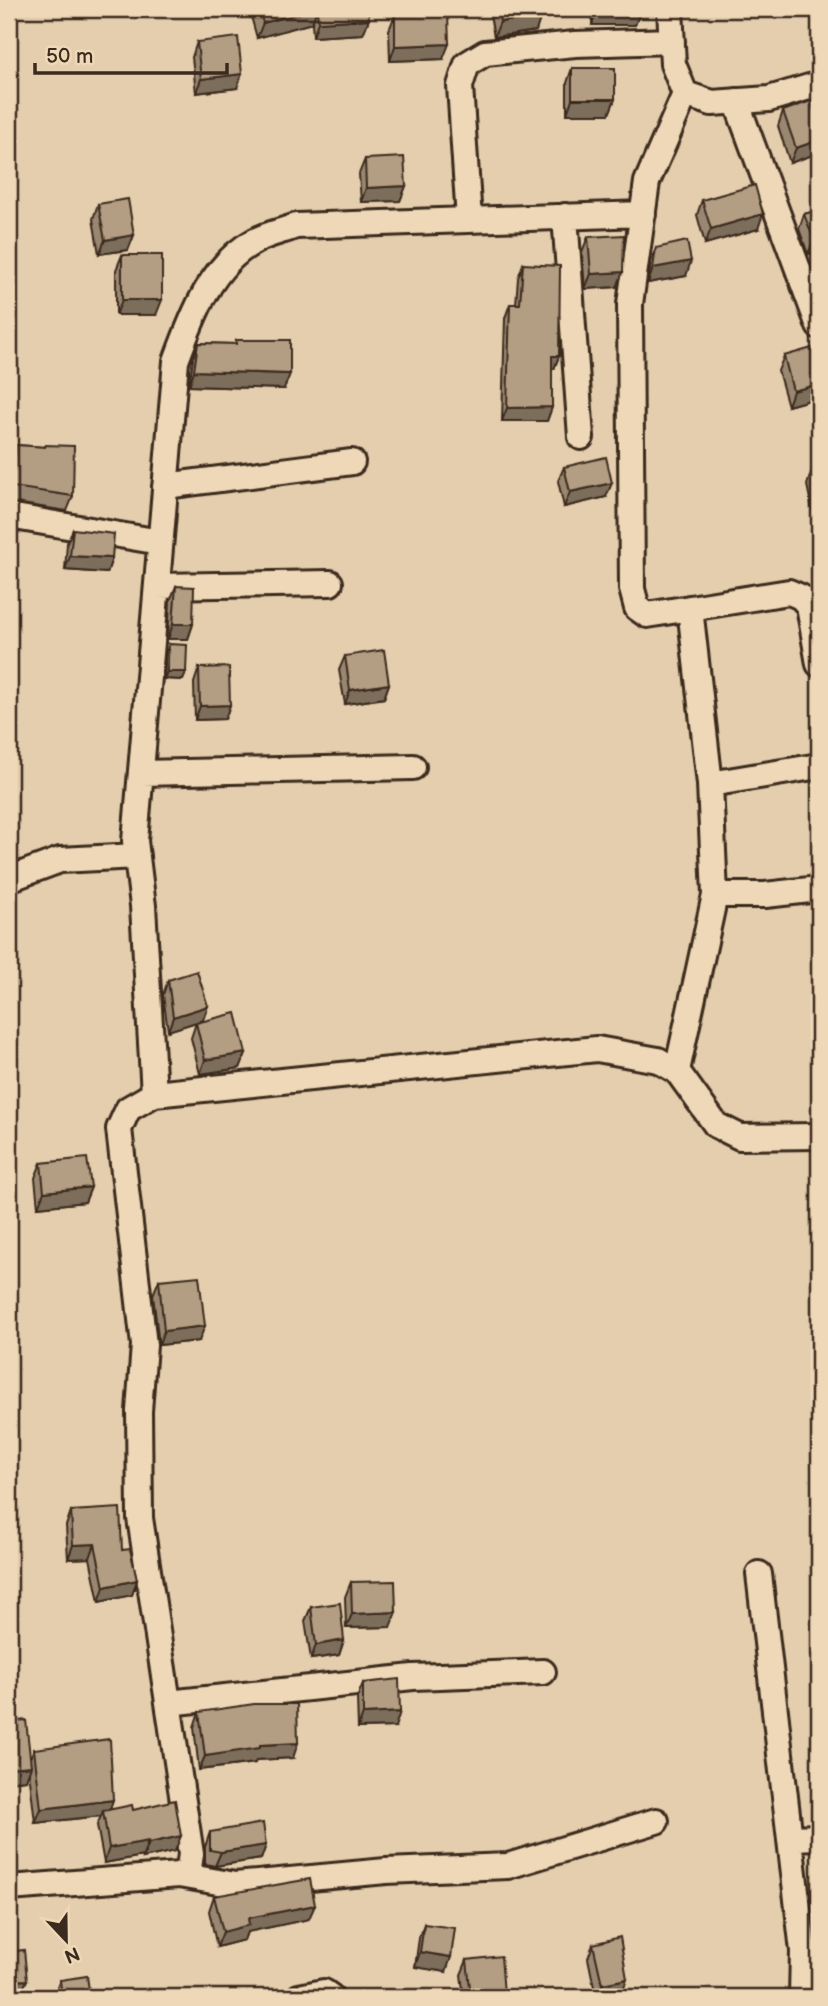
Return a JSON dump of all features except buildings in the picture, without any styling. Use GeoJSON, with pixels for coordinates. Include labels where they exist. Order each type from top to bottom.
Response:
{"type":"FeatureCollection","features":[{"type":"Feature","properties":{"kind":"street"},"geometry":{"type":"LineString","coordinates":[[670,9],[673,64],[685,94],[647,182],[630,304],[632,589],[637,608],[647,615],[789,592],[801,597],[809,606],[819,664]]}},
{"type":"Feature","properties":{"kind":"street"},"geometry":{"type":"LineString","coordinates":[[469,220],[460,86],[467,64],[485,53],[575,44],[672,41]]}},
{"type":"Feature","properties":{"kind":"street"},"geometry":{"type":"LineString","coordinates":[[685,94],[712,103],[769,99],[819,84]]}},
{"type":"Feature","properties":{"kind":"street"},"geometry":{"type":"LineString","coordinates":[[736,101],[819,327]]}},
{"type":"Feature","properties":{"kind":"street"},"geometry":{"type":"LineString","coordinates":[[154,1094],[143,906],[135,841],[176,361],[191,321],[221,266],[255,241],[296,226],[643,214]]}},
{"type":"Feature","properties":{"kind":"street"},"geometry":{"type":"LineString","coordinates":[[565,216],[581,437]]}},
{"type":"Feature","properties":{"kind":"street"},"geometry":{"type":"LineString","coordinates":[[165,486],[352,462]]}},
{"type":"Feature","properties":{"kind":"street"},"geometry":{"type":"LineString","coordinates":[[9,516],[160,542]]}},
{"type":"Feature","properties":{"kind":"street"},"geometry":{"type":"LineString","coordinates":[[157,586],[330,583]]}},
{"type":"Feature","properties":{"kind":"street"},"geometry":{"type":"LineString","coordinates":[[677,1071],[715,895],[710,784],[690,608]]}},
{"type":"Feature","properties":{"kind":"street"},"geometry":{"type":"LineString","coordinates":[[710,784],[819,766]]}},
{"type":"Feature","properties":{"kind":"street"},"geometry":{"type":"LineString","coordinates":[[141,773],[413,767]]}},
{"type":"Feature","properties":{"kind":"street"},"geometry":{"type":"LineString","coordinates":[[9,879],[60,860],[137,856]]}},
{"type":"Feature","properties":{"kind":"street"},"geometry":{"type":"LineString","coordinates":[[715,895],[765,895],[819,889]]}},
{"type":"Feature","properties":{"kind":"street"},"geometry":{"type":"LineString","coordinates":[[179,1875],[189,1868],[191,1854],[139,1518],[139,1411],[144,1345],[119,1129],[128,1109],[154,1094],[597,1049],[658,1060],[677,1071],[716,1125],[740,1137],[819,1136]]}},
{"type":"Feature","properties":{"kind":"street"},"geometry":{"type":"LineString","coordinates":[[759,1574],[790,1838],[811,1950],[802,1997]]}},
{"type":"Feature","properties":{"kind":"street"},"geometry":{"type":"LineString","coordinates":[[168,1703],[414,1677],[543,1672]]}},
{"type":"Feature","properties":{"kind":"street"},"geometry":{"type":"LineString","coordinates":[[9,1888],[179,1875],[235,1885],[386,1871],[508,1866],[656,1821]]}},
{"type":"Feature","properties":{"kind":"street"},"geometry":{"type":"LineString","coordinates":[[790,1838],[819,1837]]}},
{"type":"Feature","properties":{"kind":"street"},"geometry":{"type":"LineString","coordinates":[[299,1997],[324,1992],[331,1997]]}}]}
